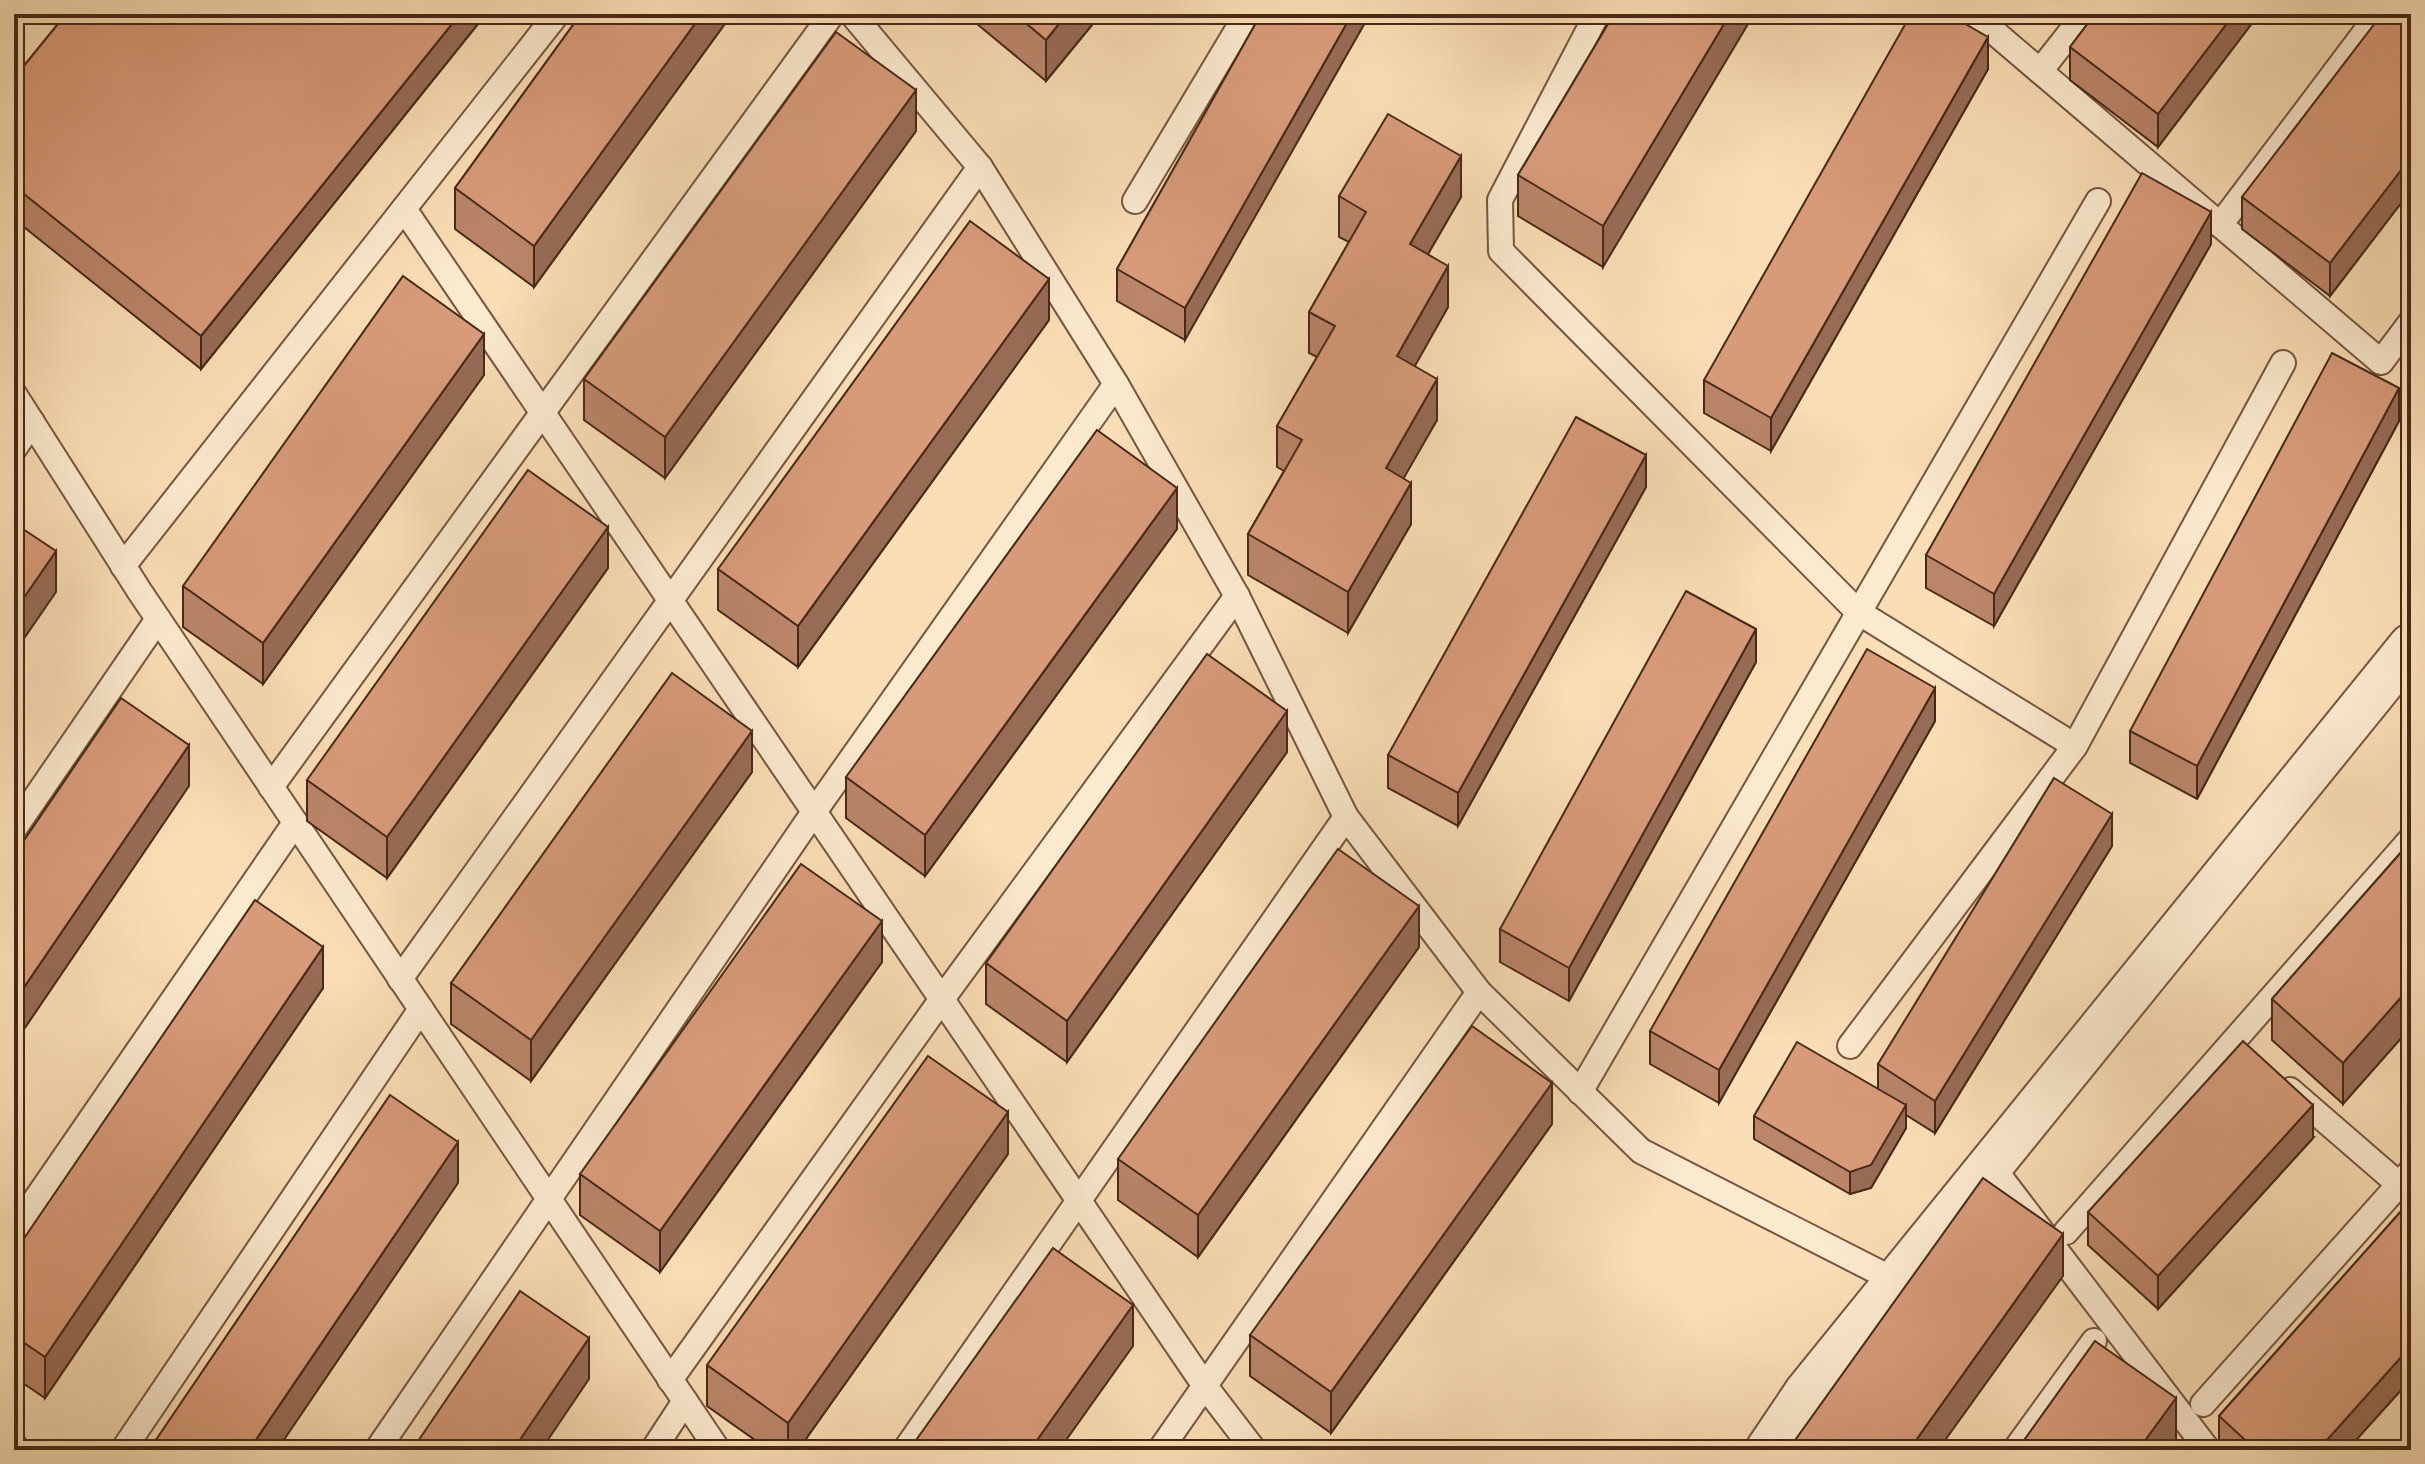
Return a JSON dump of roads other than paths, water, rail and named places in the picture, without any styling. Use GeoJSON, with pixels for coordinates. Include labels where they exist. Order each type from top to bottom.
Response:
{"type":"FeatureCollection","features":[{"type":"Feature","properties":{"kind":"street"},"geometry":{"type":"LineString","coordinates":[[1768,1450],[1807,1392],[2411,646]]}},
{"type":"Feature","properties":{"kind":"lane"},"geometry":{"type":"LineString","coordinates":[[123,566],[557,14]]}},
{"type":"Feature","properties":{"kind":"lane"},"geometry":{"type":"LineString","coordinates":[[271,787],[832,14]]}},
{"type":"Feature","properties":{"kind":"lane"},"geometry":{"type":"LineString","coordinates":[[852,14],[980,167],[1116,384],[1237,596],[1346,817],[1479,992],[1641,1151],[1896,1281]]}},
{"type":"Feature","properties":{"kind":"lane"},"geometry":{"type":"LineString","coordinates":[[1135,201],[1247,14]]}},
{"type":"Feature","properties":{"kind":"lane"},"geometry":{"type":"LineString","coordinates":[[1597,14],[1500,200],[1501,251],[1858,612],[2075,746]]}},
{"type":"Feature","properties":{"kind":"lane"},"geometry":{"type":"LineString","coordinates":[[1973,14],[2381,362],[2411,322]]}},
{"type":"Feature","properties":{"kind":"lane"},"geometry":{"type":"LineString","coordinates":[[2040,71],[2085,14]]}},
{"type":"Feature","properties":{"kind":"lane"},"geometry":{"type":"LineString","coordinates":[[2220,225],[2379,14]]}},
{"type":"Feature","properties":{"kind":"lane"},"geometry":{"type":"LineString","coordinates":[[400,979],[980,167]]}},
{"type":"Feature","properties":{"kind":"lane"},"geometry":{"type":"LineString","coordinates":[[1580,1092],[2098,201]]}},
{"type":"Feature","properties":{"kind":"lane"},"geometry":{"type":"LineString","coordinates":[[404,209],[1205,1386],[1254,1450]]}},
{"type":"Feature","properties":{"kind":"lane"},"geometry":{"type":"LineString","coordinates":[[1850,1046],[2075,746],[2283,363]]}},
{"type":"Feature","properties":{"kind":"lane"},"geometry":{"type":"LineString","coordinates":[[377,1450],[814,812],[1116,384]]}},
{"type":"Feature","properties":{"kind":"lane"},"geometry":{"type":"LineString","coordinates":[[14,394],[158,619],[718,1450]]}},
{"type":"Feature","properties":{"kind":"lane"},"geometry":{"type":"LineString","coordinates":[[14,449],[32,422]]}},
{"type":"Feature","properties":{"kind":"lane"},"geometry":{"type":"LineString","coordinates":[[670,1380],[942,999],[1237,596]]}},
{"type":"Feature","properties":{"kind":"lane"},"geometry":{"type":"LineString","coordinates":[[14,829],[158,619]]}},
{"type":"Feature","properties":{"kind":"lane"},"geometry":{"type":"LineString","coordinates":[[905,1450],[1346,817]]}},
{"type":"Feature","properties":{"kind":"lane"},"geometry":{"type":"LineString","coordinates":[[14,1231],[295,823]]}},
{"type":"Feature","properties":{"kind":"lane"},"geometry":{"type":"LineString","coordinates":[[2066,1232],[2240,1046],[2411,839]]}},
{"type":"Feature","properties":{"kind":"lane"},"geometry":{"type":"LineString","coordinates":[[1160,1450],[1479,992]]}},
{"type":"Feature","properties":{"kind":"lane"},"geometry":{"type":"LineString","coordinates":[[123,1450],[421,1009]]}},
{"type":"Feature","properties":{"kind":"lane"},"geometry":{"type":"LineString","coordinates":[[2203,1404],[2407,1184],[2269,1071]]}},
{"type":"Feature","properties":{"kind":"lane"},"geometry":{"type":"LineString","coordinates":[[1991,1165],[2208,1450]]}},
{"type":"Feature","properties":{"kind":"lane"},"geometry":{"type":"LineString","coordinates":[[2015,1450],[2094,1341]]}},
{"type":"Feature","properties":{"kind":"lane"},"geometry":{"type":"LineString","coordinates":[[653,1450],[685,1401]]}},
{"type":"Feature","properties":{"kind":"lane"},"geometry":{"type":"LineString","coordinates":[[14,1445],[17,1450]]}}]}
